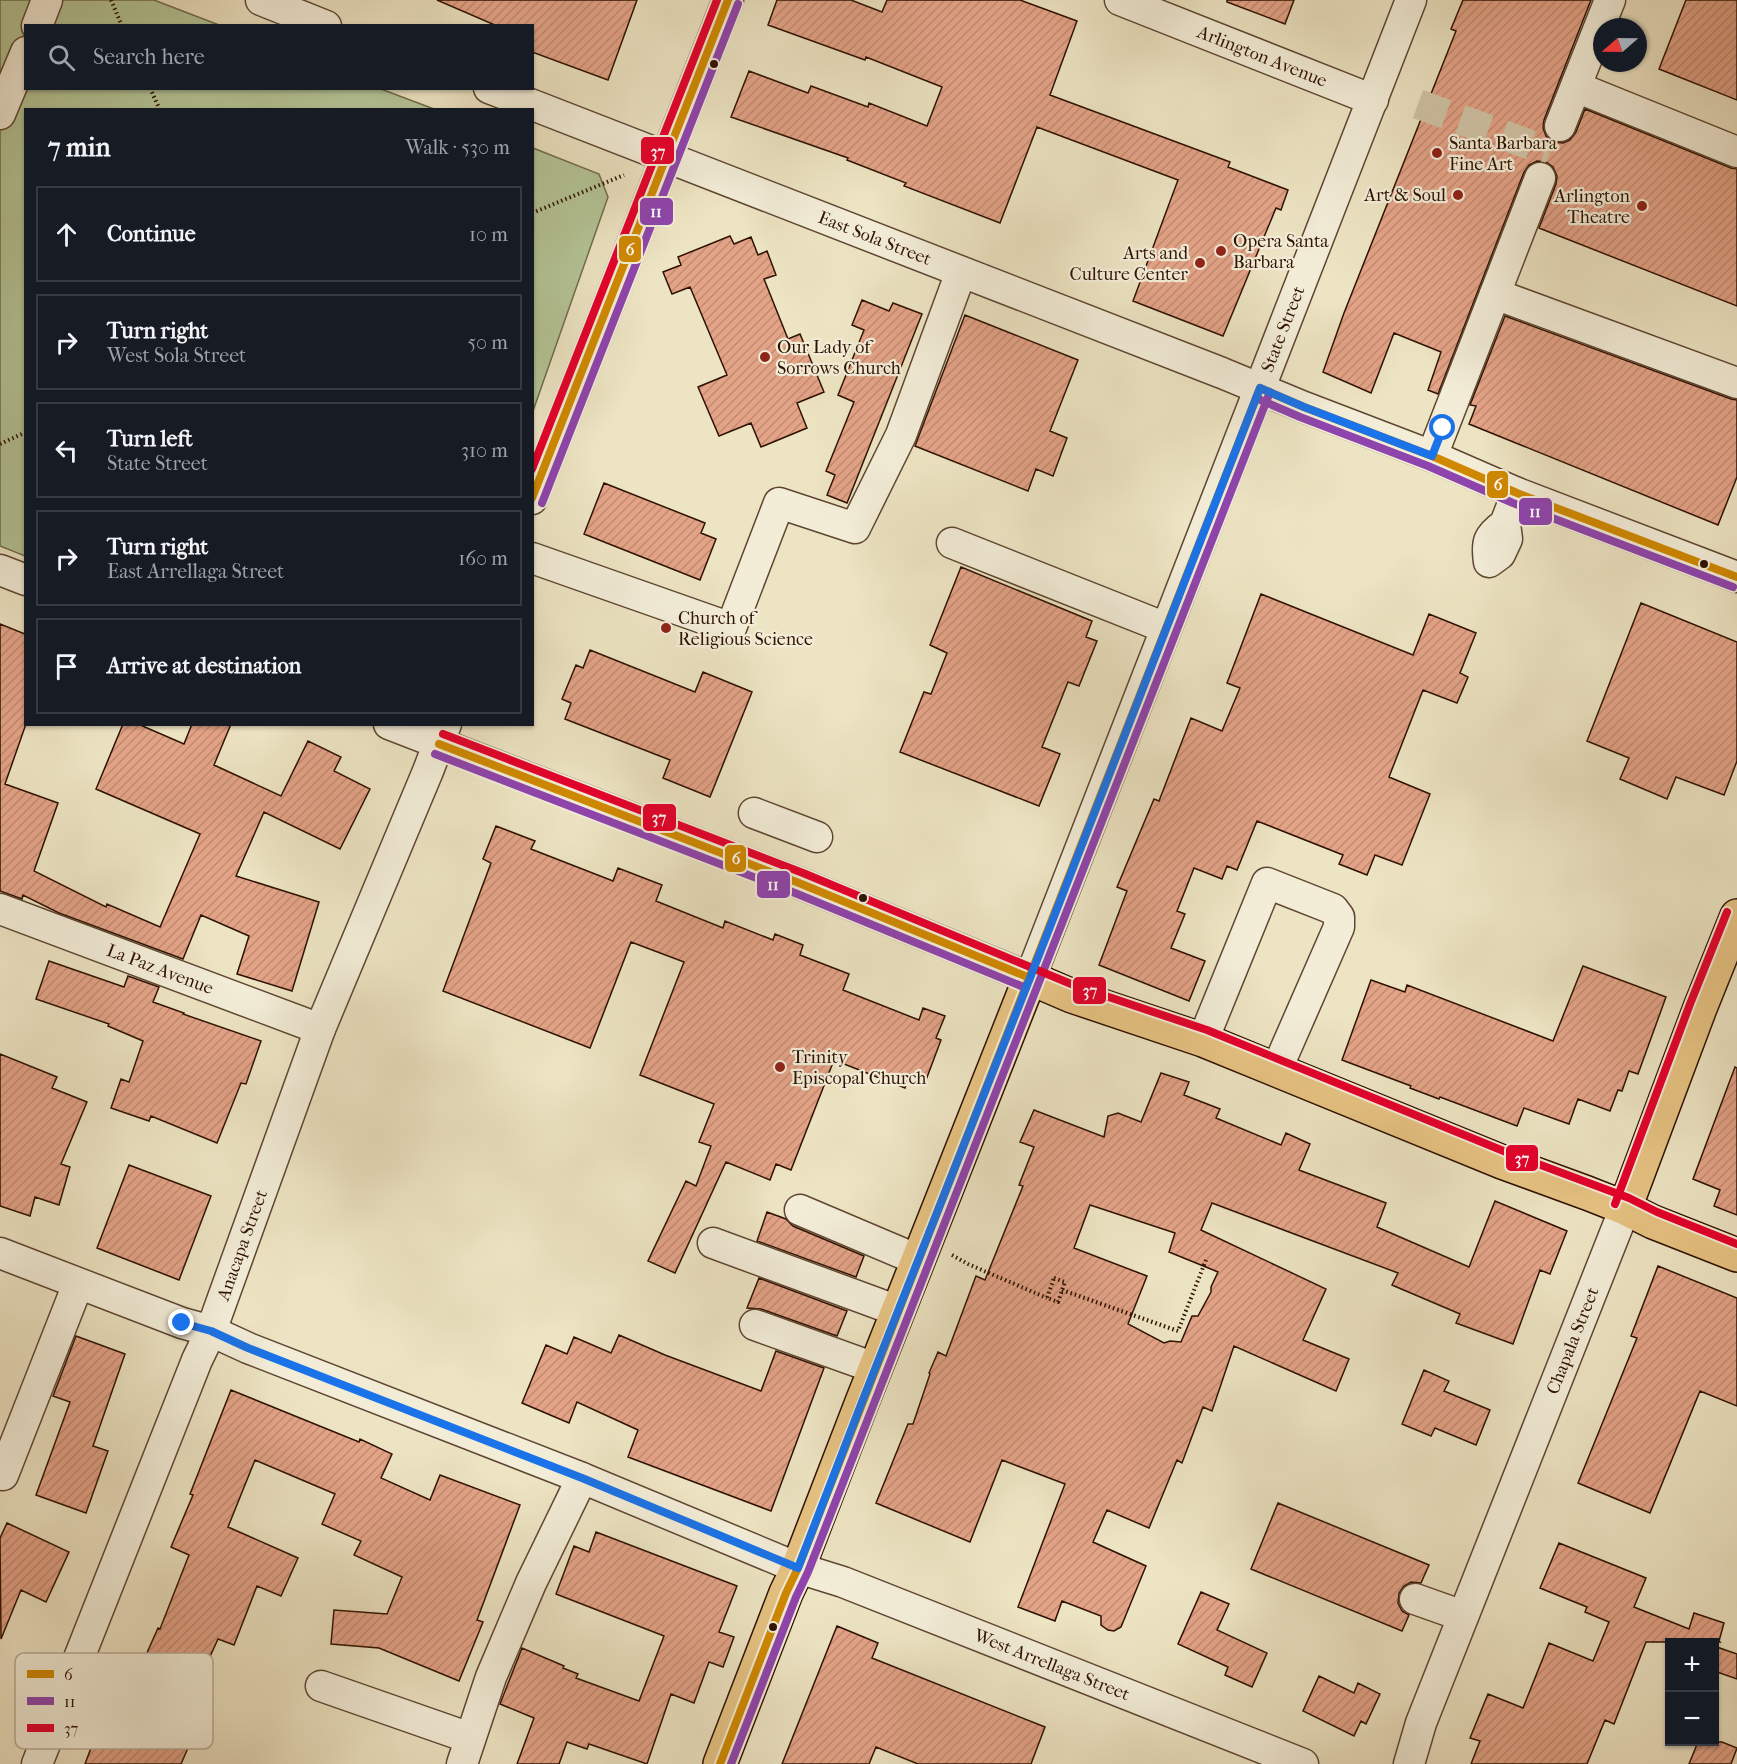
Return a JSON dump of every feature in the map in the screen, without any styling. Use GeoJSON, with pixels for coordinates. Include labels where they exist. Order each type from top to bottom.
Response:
{"type":"FeatureCollection","features":[{"type":"Feature","properties":{"kind":"main road","name":"Chapala Street"},"geometry":{"type":"LineString","coordinates":[[1625,1208],[1737,916]]}},
{"type":"Feature","properties":{"kind":"main road"},"geometry":{"type":"LineString","coordinates":[[1030,978],[1072,996],[1203,1040],[1502,1162],[1625,1208],[1653,1222],[1737,1254]]}},
{"type":"Feature","properties":{"kind":"main road","name":"State Street"},"geometry":{"type":"LineString","coordinates":[[720,1764],[1030,978]]}},
{"type":"Feature","properties":{"kind":"street"},"geometry":{"type":"LineString","coordinates":[[38,24],[47,0]]}},
{"type":"Feature","properties":{"kind":"street"},"geometry":{"type":"LineString","coordinates":[[261,0],[321,24]]}},
{"type":"Feature","properties":{"kind":"street"},"geometry":{"type":"LineString","coordinates":[[534,495],[728,0]]}},
{"type":"Feature","properties":{"kind":"street","name":"Arlington Avenue"},"geometry":{"type":"LineString","coordinates":[[1120,0],[1177,10],[1372,100]]}},
{"type":"Feature","properties":{"kind":"street","name":"State Street"},"geometry":{"type":"LineString","coordinates":[[1030,978],[1411,0]]}},
{"type":"Feature","properties":{"kind":"street"},"geometry":{"type":"LineString","coordinates":[[1560,126],[1610,0]]}},
{"type":"Feature","properties":{"kind":"street"},"geometry":{"type":"LineString","coordinates":[[0,114],[24,57]]}},
{"type":"Feature","properties":{"kind":"street"},"geometry":{"type":"LineString","coordinates":[[1576,87],[1737,152]]}},
{"type":"Feature","properties":{"kind":"street","name":"East Sola Street"},"geometry":{"type":"LineString","coordinates":[[494,90],[1260,388],[1432,456],[1516,493],[1737,577]]}},
{"type":"Feature","properties":{"kind":"street"},"geometry":{"type":"LineString","coordinates":[[1432,456],[1540,178]]}},
{"type":"Feature","properties":{"kind":"street"},"geometry":{"type":"LineString","coordinates":[[534,559],[731,628],[779,503],[855,528],[901,435],[961,272]]}},
{"type":"Feature","properties":{"kind":"street"},"geometry":{"type":"LineString","coordinates":[[1495,294],[1737,383]]}},
{"type":"Feature","properties":{"kind":"street"},"geometry":{"type":"LineString","coordinates":[[1505,524],[1516,493]]}},
{"type":"Feature","properties":{"kind":"street"},"geometry":{"type":"LineString","coordinates":[[952,543],[1166,628]]}},
{"type":"Feature","properties":{"kind":"street"},"geometry":{"type":"LineString","coordinates":[[0,570],[24,579]]}},
{"type":"Feature","properties":{"kind":"street"},"geometry":{"type":"LineString","coordinates":[[400,726],[442,734],[1030,978]]}},
{"type":"Feature","properties":{"kind":"street","name":"Anacapa Street"},"geometry":{"type":"LineString","coordinates":[[81,1653],[197,1360],[211,1331],[320,1029],[442,734]]}},
{"type":"Feature","properties":{"kind":"street"},"geometry":{"type":"LineString","coordinates":[[754,813],[817,837]]}},
{"type":"Feature","properties":{"kind":"street"},"geometry":{"type":"LineString","coordinates":[[1203,1040],[1267,883],[1333,909],[1339,917],[1339,927],[1276,1071]]}},
{"type":"Feature","properties":{"kind":"street","name":"La Paz Avenue"},"geometry":{"type":"LineString","coordinates":[[0,909],[320,1029]]}},
{"type":"Feature","properties":{"kind":"street","name":"Chapala Street"},"geometry":{"type":"LineString","coordinates":[[1409,1764],[1421,1723],[1625,1208]]}},
{"type":"Feature","properties":{"kind":"street"},"geometry":{"type":"LineString","coordinates":[[800,1210],[922,1250]]}},
{"type":"Feature","properties":{"kind":"street"},"geometry":{"type":"LineString","coordinates":[[713,1243],[898,1311]]}},
{"type":"Feature","properties":{"kind":"street","name":"West Arrellaga Street"},"geometry":{"type":"LineString","coordinates":[[0,1253],[182,1323],[211,1331],[248,1348],[582,1478],[798,1568],[843,1581],[1303,1764]]}},
{"type":"Feature","properties":{"kind":"street"},"geometry":{"type":"LineString","coordinates":[[3,1475],[78,1284]]}},
{"type":"Feature","properties":{"kind":"street"},"geometry":{"type":"LineString","coordinates":[[755,1325],[875,1368]]}},
{"type":"Feature","properties":{"kind":"street"},"geometry":{"type":"LineString","coordinates":[[321,1686],[472,1755],[491,1677],[531,1582],[582,1478]]}},
{"type":"Feature","properties":{"kind":"street"},"geometry":{"type":"LineString","coordinates":[[1415,1599],[1463,1616]]}},
{"type":"Feature","properties":{"kind":"street","name":"Anacapa Street"},"geometry":{"type":"LineString","coordinates":[[37,1764],[43,1749]]}},
{"type":"Feature","properties":{"kind":"path"},"geometry":{"type":"LineString","coordinates":[[111,0],[121,24]]}},
{"type":"Feature","properties":{"kind":"path"},"geometry":{"type":"LineString","coordinates":[[151,90],[159,108]]}},
{"type":"Feature","properties":{"kind":"path"},"geometry":{"type":"LineString","coordinates":[[534,212],[624,175]]}},
{"type":"Feature","properties":{"kind":"path"},"geometry":{"type":"LineString","coordinates":[[0,444],[24,433]]}},
{"type":"Feature","properties":{"kind":"path"},"geometry":{"type":"LineString","coordinates":[[922,1250],[968,1263],[1047,1298],[1058,1302],[1065,1282],[1054,1278],[1047,1298]]}},
{"type":"Feature","properties":{"kind":"path"},"geometry":{"type":"LineString","coordinates":[[1062,1290],[1178,1331],[1206,1260]]}},
{"type":"Feature","properties":{"kind":"green space"},"geometry":{"type":"Polygon","coordinates":[[[0,0],[154,0],[216,24],[24,24],[24,90],[384,90],[431,108],[24,108],[24,556],[0,546],[0,0]]]}},
{"type":"Feature","properties":{"kind":"green space"},"geometry":{"type":"Polygon","coordinates":[[[534,148],[599,174],[608,197],[534,408],[534,148]]]}},
{"type":"Feature","properties":{"kind":"building"},"geometry":{"type":"Polygon","coordinates":[[[437,0],[637,0],[608,80],[534,53],[534,24],[492,24],[437,0]]]}},
{"type":"Feature","properties":{"kind":"building"},"geometry":{"type":"Polygon","coordinates":[[[777,0],[851,0],[882,12],[887,0],[1020,0],[1077,21],[1050,95],[1230,162],[1228,167],[1288,190],[1281,210],[1276,208],[1223,336],[1133,301],[1178,180],[1037,127],[1000,223],[904,186],[906,183],[847,160],[848,158],[731,117],[749,71],[808,93],[811,86],[868,107],[869,103],[927,126],[942,87],[866,57],[865,60],[768,25],[777,0]]]}},
{"type":"Feature","properties":{"kind":"building"},"geometry":{"type":"Polygon","coordinates":[[[1227,0],[1294,0],[1285,24],[1227,2],[1227,0]]]}},
{"type":"Feature","properties":{"kind":"building"},"geometry":{"type":"Polygon","coordinates":[[[1463,0],[1591,0],[1544,120],[1543,128],[1546,136],[1554,142],[1563,143],[1570,140],[1576,132],[1585,109],[1737,169],[1737,306],[1539,228],[1557,176],[1553,167],[1546,162],[1537,161],[1529,165],[1524,172],[1438,394],[1428,390],[1441,352],[1394,333],[1371,393],[1323,372],[1344,313],[1456,31],[1451,29],[1463,0]]]}},
{"type":"Feature","properties":{"kind":"building"},"geometry":{"type":"Polygon","coordinates":[[[1686,0],[1737,0],[1737,100],[1659,69],[1686,0]]]}},
{"type":"Feature","properties":{"kind":"building","name":"Our Lady of Sorrows Church"},"geometry":{"type":"Polygon","coordinates":[[[730,236],[734,244],[751,237],[758,255],[767,251],[776,275],[764,279],[788,339],[800,334],[824,392],[797,403],[807,428],[761,447],[751,423],[719,436],[698,387],[727,375],[690,287],[672,294],[663,272],[681,265],[678,257],[730,236]]]}},
{"type":"Feature","properties":{"kind":"building"},"geometry":{"type":"Polygon","coordinates":[[[862,300],[889,311],[893,303],[922,314],[847,503],[827,495],[835,475],[826,471],[854,402],[838,395],[864,330],[852,325],[862,300]]]}},
{"type":"Feature","properties":{"kind":"building"},"geometry":{"type":"Polygon","coordinates":[[[965,315],[1078,360],[1050,431],[1067,438],[1053,476],[1036,469],[1028,491],[915,446],[965,315]]]}},
{"type":"Feature","properties":{"kind":"building"},"geometry":{"type":"Polygon","coordinates":[[[1505,316],[1737,400],[1737,477],[1718,525],[1469,424],[1476,406],[1470,405],[1505,316]]]}},
{"type":"Feature","properties":{"kind":"building"},"geometry":{"type":"Polygon","coordinates":[[[604,483],[705,523],[701,533],[716,539],[700,580],[584,534],[604,483]]]}},
{"type":"Feature","properties":{"kind":"building"},"geometry":{"type":"Polygon","coordinates":[[[961,567],[1092,621],[1086,637],[1097,641],[1079,686],[1068,682],[1042,747],[1060,754],[1039,806],[900,752],[924,692],[931,694],[947,653],[930,645],[961,567]]]}},
{"type":"Feature","properties":{"kind":"building"},"geometry":{"type":"Polygon","coordinates":[[[1261,594],[1413,655],[1429,614],[1476,633],[1460,673],[1468,677],[1457,703],[1423,690],[1389,777],[1430,794],[1402,865],[1375,855],[1367,875],[1339,864],[1343,855],[1257,821],[1237,870],[1227,866],[1222,879],[1194,868],[1177,911],[1185,914],[1171,948],[1205,961],[1189,1001],[1099,965],[1127,891],[1117,887],[1154,799],[1159,801],[1191,718],[1222,731],[1240,688],[1227,683],[1261,594]]]}},
{"type":"Feature","properties":{"kind":"building"},"geometry":{"type":"Polygon","coordinates":[[[1641,603],[1737,642],[1737,761],[1724,795],[1676,777],[1667,799],[1620,779],[1629,758],[1587,741],[1641,603]]]}},
{"type":"Feature","properties":{"kind":"building"},"geometry":{"type":"Polygon","coordinates":[[[0,624],[24,634],[25,726],[5,784],[58,803],[34,871],[106,907],[107,904],[160,927],[200,834],[96,789],[122,726],[143,726],[184,744],[191,726],[230,726],[214,765],[281,796],[308,741],[341,757],[334,771],[370,789],[340,849],[264,812],[236,876],[319,902],[292,991],[237,974],[249,936],[201,915],[183,959],[59,913],[23,895],[22,899],[0,891],[0,624]]]}},
{"type":"Feature","properties":{"kind":"building"},"geometry":{"type":"Polygon","coordinates":[[[590,650],[695,692],[703,672],[752,692],[710,797],[663,778],[670,760],[565,719],[571,703],[562,699],[576,665],[583,668],[590,650]]]}},
{"type":"Feature","properties":{"kind":"building"},"geometry":{"type":"Polygon","coordinates":[[[496,826],[535,841],[531,849],[613,881],[618,868],[662,885],[656,901],[723,928],[725,921],[773,940],[775,934],[803,945],[800,955],[849,974],[843,990],[919,1020],[923,1008],[945,1016],[936,1038],[941,1040],[926,1080],[910,1074],[905,1088],[834,1060],[791,1170],[776,1164],[770,1180],[726,1162],[675,1273],[648,1261],[686,1181],[696,1186],[711,1146],[699,1142],[714,1104],[640,1075],[684,962],[631,942],[590,1048],[443,991],[491,863],[483,859],[496,826]]]}},
{"type":"Feature","properties":{"kind":"building"},"geometry":{"type":"Polygon","coordinates":[[[49,961],[124,987],[128,976],[159,987],[153,1002],[261,1041],[246,1084],[241,1083],[217,1143],[151,1116],[149,1121],[111,1108],[121,1079],[129,1082],[143,1041],[108,1026],[109,1024],[36,999],[49,961]]]}},
{"type":"Feature","properties":{"kind":"building"},"geometry":{"type":"Polygon","coordinates":[[[1583,966],[1666,997],[1638,1074],[1629,1071],[1622,1091],[1618,1090],[1610,1111],[1578,1099],[1569,1124],[1524,1108],[1517,1126],[1440,1097],[1439,1099],[1342,1060],[1371,980],[1405,992],[1407,985],[1553,1041],[1583,966]]]}},
{"type":"Feature","properties":{"kind":"building"},"geometry":{"type":"Polygon","coordinates":[[[0,1054],[57,1077],[52,1088],[87,1102],[61,1164],[70,1167],[59,1205],[35,1197],[30,1216],[0,1206],[0,1054]]]}},
{"type":"Feature","properties":{"kind":"building"},"geometry":{"type":"Polygon","coordinates":[[[1735,1067],[1737,1068],[1737,1215],[1714,1206],[1720,1190],[1693,1179],[1735,1067]]]}},
{"type":"Feature","properties":{"kind":"building"},"geometry":{"type":"Polygon","coordinates":[[[1161,1073],[1189,1082],[1184,1095],[1220,1109],[1216,1118],[1281,1145],[1286,1133],[1310,1144],[1299,1170],[1386,1203],[1377,1227],[1469,1267],[1495,1201],[1567,1231],[1550,1274],[1540,1270],[1513,1344],[1456,1323],[1460,1314],[1392,1285],[1398,1273],[1212,1203],[1201,1230],[1326,1289],[1303,1340],[1349,1359],[1336,1391],[1234,1346],[1212,1411],[1203,1407],[1182,1463],[1177,1460],[1149,1528],[1107,1510],[1093,1542],[1146,1566],[1121,1627],[1114,1631],[1101,1625],[1101,1616],[1062,1601],[1055,1621],[1018,1607],[1065,1484],[1002,1460],[970,1542],[876,1503],[908,1424],[913,1424],[938,1352],[946,1356],[976,1276],[985,1280],[1023,1186],[1019,1185],[1034,1147],[1020,1142],[1034,1110],[1104,1137],[1108,1116],[1118,1113],[1141,1122],[1161,1073]],[[1090,1205],[1074,1248],[1147,1276],[1128,1324],[1164,1343],[1181,1342],[1192,1316],[1198,1316],[1211,1292],[1218,1272],[1169,1252],[1175,1233],[1090,1205]]]}},
{"type":"Feature","properties":{"kind":"building"},"geometry":{"type":"Polygon","coordinates":[[[129,1165],[211,1196],[179,1280],[97,1248],[129,1165]]]}},
{"type":"Feature","properties":{"kind":"building"},"geometry":{"type":"Polygon","coordinates":[[[767,1212],[786,1219],[793,1226],[864,1256],[856,1277],[757,1241],[767,1212]]]}},
{"type":"Feature","properties":{"kind":"building"},"geometry":{"type":"Polygon","coordinates":[[[1658,1266],[1737,1298],[1737,1406],[1700,1391],[1650,1513],[1578,1483],[1637,1338],[1631,1336],[1658,1266]]]}},
{"type":"Feature","properties":{"kind":"building"},"geometry":{"type":"Polygon","coordinates":[[[759,1278],[847,1311],[837,1336],[761,1309],[747,1308],[759,1278]]]}},
{"type":"Feature","properties":{"kind":"building"},"geometry":{"type":"Polygon","coordinates":[[[619,1335],[761,1391],[776,1351],[824,1368],[771,1511],[628,1457],[638,1430],[577,1402],[569,1423],[522,1403],[546,1345],[567,1354],[574,1337],[611,1353],[619,1335]]]}},
{"type":"Feature","properties":{"kind":"building"},"geometry":{"type":"Polygon","coordinates":[[[76,1336],[125,1354],[93,1446],[108,1451],[86,1513],[36,1495],[70,1402],[53,1396],[76,1336]]]}},
{"type":"Feature","properties":{"kind":"building"},"geometry":{"type":"Polygon","coordinates":[[[1424,1370],[1449,1381],[1444,1391],[1490,1410],[1476,1445],[1435,1428],[1431,1436],[1402,1424],[1424,1370]]]}},
{"type":"Feature","properties":{"kind":"building"},"geometry":{"type":"Polygon","coordinates":[[[231,1390],[359,1442],[360,1439],[392,1454],[381,1478],[430,1500],[440,1475],[520,1505],[477,1620],[483,1622],[459,1681],[379,1648],[331,1644],[334,1610],[387,1614],[402,1577],[354,1555],[361,1541],[322,1524],[335,1494],[255,1460],[228,1527],[298,1558],[281,1596],[257,1586],[234,1645],[218,1639],[212,1653],[147,1653],[158,1628],[160,1629],[189,1555],[171,1547],[193,1495],[190,1494],[231,1390]]]}},
{"type":"Feature","properties":{"kind":"building"},"geometry":{"type":"Polygon","coordinates":[[[1278,1503],[1429,1565],[1421,1583],[1411,1582],[1399,1593],[1398,1603],[1402,1611],[1409,1615],[1402,1631],[1251,1569],[1278,1503]]]}},
{"type":"Feature","properties":{"kind":"building"},"geometry":{"type":"Polygon","coordinates":[[[7,1523],[69,1552],[46,1602],[21,1590],[1,1639],[0,1538],[7,1523]]]}},
{"type":"Feature","properties":{"kind":"building"},"geometry":{"type":"Polygon","coordinates":[[[596,1532],[737,1586],[719,1632],[734,1637],[723,1667],[709,1662],[694,1703],[671,1694],[647,1764],[589,1744],[587,1749],[567,1742],[559,1764],[517,1764],[534,1718],[500,1704],[522,1648],[564,1666],[563,1668],[578,1674],[576,1678],[639,1701],[664,1636],[556,1594],[574,1546],[589,1552],[596,1532]]]}},
{"type":"Feature","properties":{"kind":"building"},"geometry":{"type":"Polygon","coordinates":[[[1559,1543],[1646,1578],[1634,1607],[1689,1629],[1694,1613],[1724,1623],[1719,1641],[1719,1638],[1665,1638],[1665,1642],[1646,1642],[1614,1724],[1605,1720],[1587,1764],[1471,1764],[1480,1741],[1470,1738],[1488,1694],[1523,1708],[1549,1643],[1593,1661],[1609,1622],[1585,1612],[1587,1607],[1540,1588],[1559,1543]]]}},
{"type":"Feature","properties":{"kind":"building"},"geometry":{"type":"Polygon","coordinates":[[[1201,1592],[1229,1604],[1217,1630],[1267,1653],[1252,1687],[1225,1675],[1228,1667],[1178,1644],[1201,1592]]]}},
{"type":"Feature","properties":{"kind":"building"},"geometry":{"type":"Polygon","coordinates":[[[837,1626],[878,1643],[872,1658],[1045,1727],[1031,1764],[918,1764],[876,1747],[869,1764],[782,1764],[837,1626]]]}},
{"type":"Feature","properties":{"kind":"building"},"geometry":{"type":"Polygon","coordinates":[[[1719,1648],[1737,1654],[1737,1679],[1719,1673],[1719,1648]]]}},
{"type":"Feature","properties":{"kind":"building"},"geometry":{"type":"Polygon","coordinates":[[[1319,1676],[1354,1693],[1358,1683],[1380,1694],[1366,1724],[1361,1721],[1354,1736],[1303,1711],[1319,1676]]]}},
{"type":"Feature","properties":{"kind":"building"},"geometry":{"type":"Polygon","coordinates":[[[1719,1742],[1722,1742],[1737,1748],[1731,1764],[1689,1764],[1696,1746],[1719,1746],[1719,1742]]]}},
{"type":"Feature","properties":{"kind":"building"},"geometry":{"type":"Polygon","coordinates":[[[91,1749],[188,1749],[181,1764],[85,1764],[91,1749]]]}},
{"type":"Feature","properties":{"kind":"tunnel"},"geometry":{"type":"LineString","coordinates":[[1418,104],[1550,152]]}},
{"type":"Feature","properties":{"kind":"transit line","name":"37"},"geometry":{"type":"LineString","coordinates":[[534,464],[717,0]]}},
{"type":"Feature","properties":{"kind":"transit line","name":"6"},"geometry":{"type":"LineString","coordinates":[[534,493],[728,0]]}},
{"type":"Feature","properties":{"kind":"transit line","name":"11"},"geometry":{"type":"LineString","coordinates":[[542,503],[738,4]]}},
{"type":"Feature","properties":{"kind":"transit line","name":"6"},"geometry":{"type":"LineString","coordinates":[[1260,388],[1432,456],[1517,493],[1737,577]]}},
{"type":"Feature","properties":{"kind":"transit line","name":"6"},"geometry":{"type":"LineString","coordinates":[[720,1764],[1260,388]]}},
{"type":"Feature","properties":{"kind":"transit line","name":"11"},"geometry":{"type":"LineString","coordinates":[[731,1764],[1270,392]]}},
{"type":"Feature","properties":{"kind":"transit line","name":"11"},"geometry":{"type":"LineString","coordinates":[[1256,398],[1428,466],[1513,503],[1733,587]]}},
{"type":"Feature","properties":{"kind":"transit line","name":"37"},"geometry":{"type":"LineString","coordinates":[[443,734],[803,873],[1076,986],[1207,1030],[1506,1152],[1629,1198],[1657,1212],[1737,1244]]}},
{"type":"Feature","properties":{"kind":"transit line","name":"6"},"geometry":{"type":"LineString","coordinates":[[439,744],[799,883],[1030,978]]}},
{"type":"Feature","properties":{"kind":"transit line","name":"11"},"geometry":{"type":"LineString","coordinates":[[435,754],[795,893],[1026,988]]}},
{"type":"Feature","properties":{"kind":"transit line","name":"37"},"geometry":{"type":"LineString","coordinates":[[1615,1204],[1727,912]]}},
{"type":"Feature","properties":{"kind":"place","name":"Santa Barbara Fine Art"},"geometry":{"type":"Point","coordinates":[1437,153]}},
{"type":"Feature","properties":{"kind":"place","name":"Art & Soul"},"geometry":{"type":"Point","coordinates":[1458,195]}},
{"type":"Feature","properties":{"kind":"place","name":"Arlington Theatre"},"geometry":{"type":"Point","coordinates":[1642,206]}},
{"type":"Feature","properties":{"kind":"place","name":"Opera Santa Barbara"},"geometry":{"type":"Point","coordinates":[1221,251]}},
{"type":"Feature","properties":{"kind":"place","name":"Arts and Culture Center"},"geometry":{"type":"Point","coordinates":[1200,263]}},
{"type":"Feature","properties":{"kind":"place","name":"Our Lady of Sorrows Church"},"geometry":{"type":"Point","coordinates":[765,357]}},
{"type":"Feature","properties":{"kind":"place","name":"Church of Religious Science"},"geometry":{"type":"Point","coordinates":[666,628]}},
{"type":"Feature","properties":{"kind":"place","name":"Trinity Episcopal Church"},"geometry":{"type":"Point","coordinates":[780,1067]}},
{"type":"Feature","properties":{"kind":"route"},"geometry":{"type":"LineString","coordinates":[[182,1323],[211,1331],[248,1348],[582,1478],[798,1568],[1260,388],[1432,456],[1443,428]]}}]}
